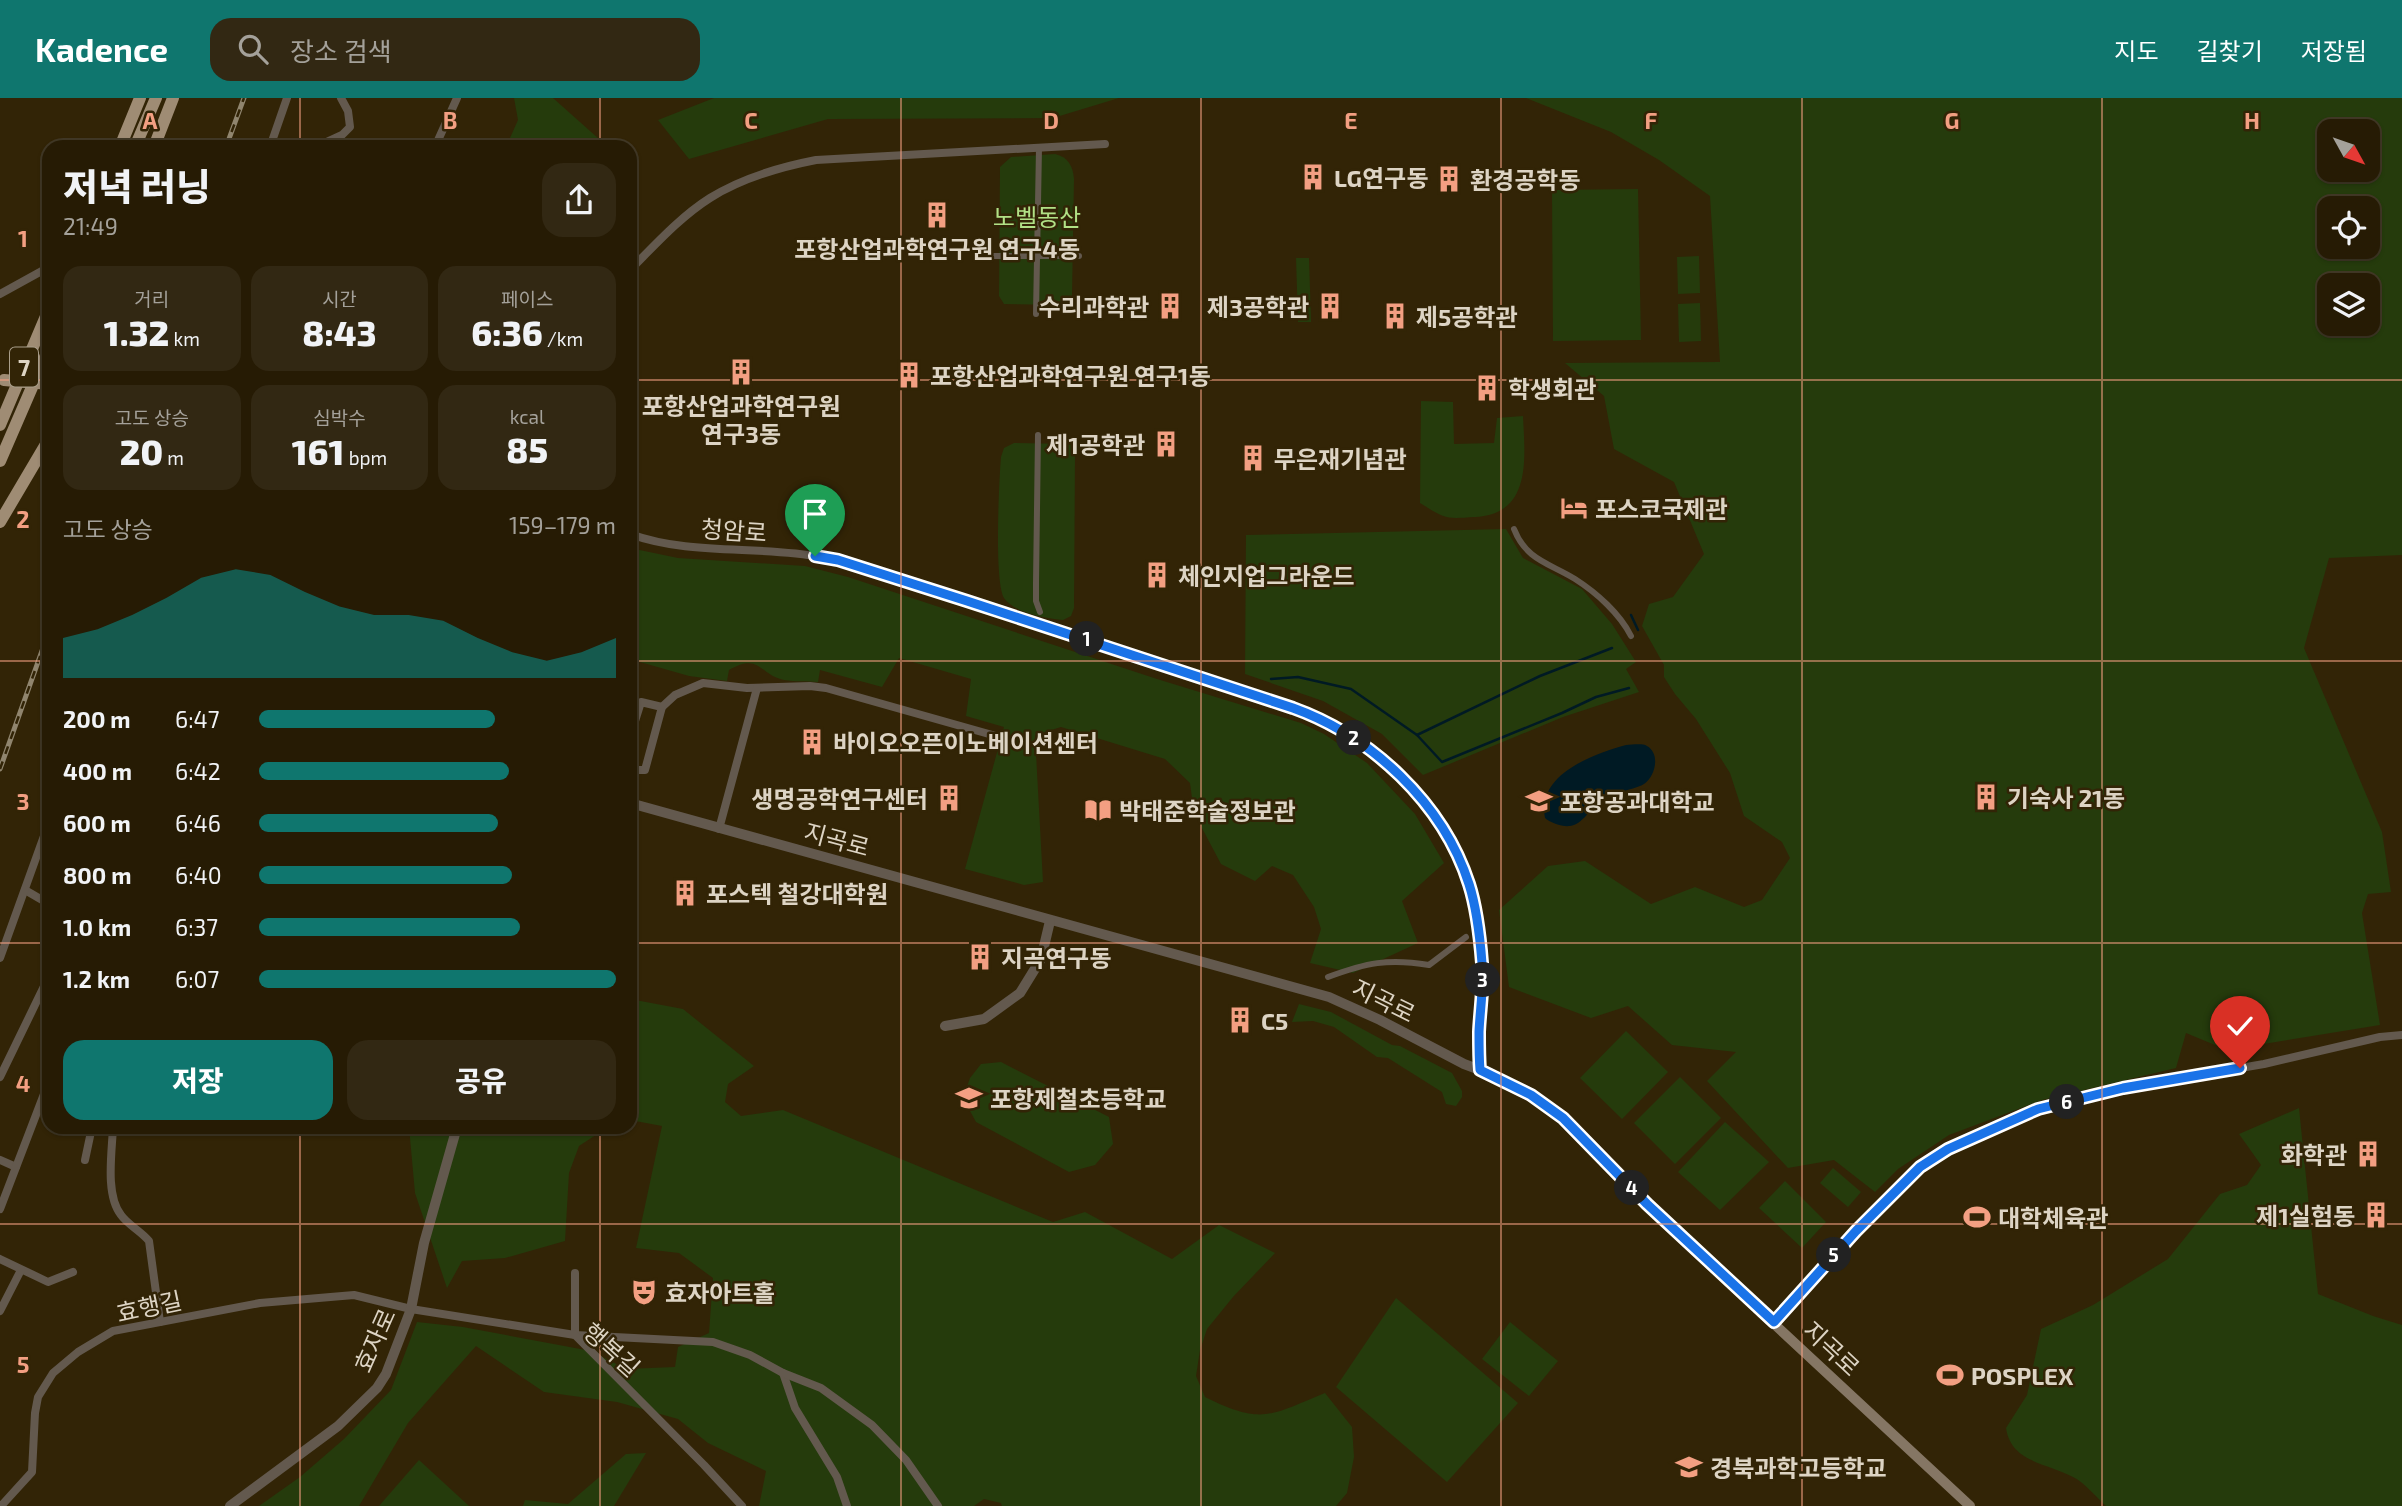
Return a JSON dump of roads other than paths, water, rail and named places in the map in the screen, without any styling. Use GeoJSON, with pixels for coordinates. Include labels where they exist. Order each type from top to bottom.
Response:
{"type":"FeatureCollection","features":[{"type":"Feature","properties":{"kind":"main road"},"geometry":{"type":"LineString","coordinates":[[123,140],[140,98]]}},
{"type":"Feature","properties":{"kind":"main road"},"geometry":{"type":"LineString","coordinates":[[138,140],[156,98]]}},
{"type":"Feature","properties":{"kind":"main road"},"geometry":{"type":"LineString","coordinates":[[157,140],[173,98]]}},
{"type":"Feature","properties":{"kind":"main road","name":"7"},"geometry":{"type":"LineString","coordinates":[[0,425],[42,326]]}},
{"type":"Feature","properties":{"kind":"main road","name":"7"},"geometry":{"type":"LineString","coordinates":[[0,461],[42,364]]}},
{"type":"Feature","properties":{"kind":"main road"},"geometry":{"type":"LineString","coordinates":[[2,379],[42,383]]}},
{"type":"Feature","properties":{"kind":"main road"},"geometry":{"type":"LineString","coordinates":[[0,522],[42,451]]}},
{"type":"Feature","properties":{"kind":"main road","name":"지곡로"},"geometry":{"type":"LineString","coordinates":[[1480,1070],[1531,1095],[1563,1118],[1647,1204],[1970,1506]]}},
{"type":"Feature","properties":{"kind":"street"},"geometry":{"type":"LineString","coordinates":[[272,140],[287,98]]}},
{"type":"Feature","properties":{"kind":"street"},"geometry":{"type":"LineString","coordinates":[[331,140],[350,127],[348,111],[341,98]]}},
{"type":"Feature","properties":{"kind":"street"},"geometry":{"type":"LineString","coordinates":[[438,140],[457,98]]}},
{"type":"Feature","properties":{"kind":"street"},"geometry":{"type":"LineString","coordinates":[[637,263],[712,197],[773,170],[816,160],[1105,144]]}},
{"type":"Feature","properties":{"kind":"street"},"geometry":{"type":"LineString","coordinates":[[1036,314],[1039,148]]}},
{"type":"Feature","properties":{"kind":"street"},"geometry":{"type":"LineString","coordinates":[[992,256],[1079,256]]}},
{"type":"Feature","properties":{"kind":"street"},"geometry":{"type":"LineString","coordinates":[[0,294],[42,271]]}},
{"type":"Feature","properties":{"kind":"street"},"geometry":{"type":"LineString","coordinates":[[1038,435],[1036,583],[1040,612]]}},
{"type":"Feature","properties":{"kind":"street"},"geometry":{"type":"LineString","coordinates":[[1514,529],[1524,549],[1588,588],[1625,623],[1631,636]]}},
{"type":"Feature","properties":{"kind":"street","name":"청암로"},"geometry":{"type":"LineString","coordinates":[[637,536],[677,545],[781,552],[838,560],[1293,708],[1338,727],[1377,755],[1411,788],[1443,830],[1465,874],[1476,914],[1482,966],[1480,1070]]}},
{"type":"Feature","properties":{"kind":"street"},"geometry":{"type":"LineString","coordinates":[[637,770],[645,770],[662,707],[675,695],[703,683],[757,688],[826,688],[996,736]]}},
{"type":"Feature","properties":{"kind":"street"},"geometry":{"type":"LineString","coordinates":[[719,829],[757,688]]}},
{"type":"Feature","properties":{"kind":"street"},"geometry":{"type":"LineString","coordinates":[[637,715],[641,702],[662,707]]}},
{"type":"Feature","properties":{"kind":"street","name":"지곡로"},"geometry":{"type":"LineString","coordinates":[[637,805],[1329,997],[1480,1070]]}},
{"type":"Feature","properties":{"kind":"street"},"geometry":{"type":"LineString","coordinates":[[0,958],[42,842]]}},
{"type":"Feature","properties":{"kind":"street"},"geometry":{"type":"LineString","coordinates":[[25,890],[42,900]]}},
{"type":"Feature","properties":{"kind":"street"},"geometry":{"type":"LineString","coordinates":[[945,1026],[984,1019],[1020,993],[1041,959],[1050,921]]}},
{"type":"Feature","properties":{"kind":"street"},"geometry":{"type":"LineString","coordinates":[[1328,976],[1360,965],[1401,960],[1429,965],[1466,937]]}},
{"type":"Feature","properties":{"kind":"street"},"geometry":{"type":"LineString","coordinates":[[0,1077],[42,990]]}},
{"type":"Feature","properties":{"kind":"street"},"geometry":{"type":"LineString","coordinates":[[1774,1322],[1856,1231],[1920,1167],[1948,1149],[2038,1109],[2123,1088],[2264,1064],[2380,1037],[2402,1035]]}},
{"type":"Feature","properties":{"kind":"street"},"geometry":{"type":"LineString","coordinates":[[0,1209],[42,1099]]}},
{"type":"Feature","properties":{"kind":"street"},"geometry":{"type":"LineString","coordinates":[[85,1160],[91,1134]]}},
{"type":"Feature","properties":{"kind":"street"},"geometry":{"type":"LineString","coordinates":[[113,1134],[112,1198],[119,1213],[149,1241],[160,1322]]}},
{"type":"Feature","properties":{"kind":"street","name":"효자로"},"geometry":{"type":"LineString","coordinates":[[230,1506],[338,1426],[377,1388],[394,1357],[411,1309],[424,1243],[455,1134]]}},
{"type":"Feature","properties":{"kind":"street"},"geometry":{"type":"LineString","coordinates":[[0,1160],[16,1167]]}},
{"type":"Feature","properties":{"kind":"street"},"geometry":{"type":"LineString","coordinates":[[0,1259],[48,1282],[73,1272]]}},
{"type":"Feature","properties":{"kind":"street"},"geometry":{"type":"LineString","coordinates":[[0,1311],[21,1270]]}},
{"type":"Feature","properties":{"kind":"street"},"geometry":{"type":"LineString","coordinates":[[575,1273],[575,1335],[713,1342],[750,1355],[783,1373],[821,1388],[872,1425],[906,1460],[938,1506]]}},
{"type":"Feature","properties":{"kind":"street","name":"효행길"},"geometry":{"type":"LineString","coordinates":[[1,1506],[32,1472],[38,1397],[52,1374],[78,1352],[113,1331],[260,1303],[337,1295],[362,1296],[411,1309]]}},
{"type":"Feature","properties":{"kind":"street","name":"행복길"},"geometry":{"type":"LineString","coordinates":[[411,1309],[575,1335],[742,1506]]}},
{"type":"Feature","properties":{"kind":"street"},"geometry":{"type":"LineString","coordinates":[[783,1373],[795,1408],[837,1477],[847,1506]]}},
{"type":"Feature","properties":{"kind":"water"},"geometry":{"type":"Polygon","coordinates":[[[1626,745],[1647,746],[1654,754],[1655,765],[1648,781],[1639,787],[1604,798],[1575,825],[1560,825],[1545,818],[1549,789],[1558,778],[1584,760],[1626,745]]]}},
{"type":"Feature","properties":{"kind":"waterway"},"geometry":{"type":"LineString","coordinates":[[1631,615],[1638,630]]}},
{"type":"Feature","properties":{"kind":"waterway"},"geometry":{"type":"LineString","coordinates":[[1417,735],[1540,676],[1612,648]]}},
{"type":"Feature","properties":{"kind":"waterway"},"geometry":{"type":"LineString","coordinates":[[1271,679],[1298,677],[1351,689],[1417,735],[1442,762],[1596,697],[1629,688]]}},
{"type":"Feature","properties":{"kind":"railway"},"geometry":{"type":"LineString","coordinates":[[229,140],[244,98]]}},
{"type":"Feature","properties":{"kind":"railway"},"geometry":{"type":"LineString","coordinates":[[0,769],[42,651]]}},
{"type":"Feature","properties":{"kind":"place","name":"LG연구동"},"geometry":{"type":"Point","coordinates":[1313,177]}},
{"type":"Feature","properties":{"kind":"place","name":"환경공학동"},"geometry":{"type":"Point","coordinates":[1449,179]}},
{"type":"Feature","properties":{"kind":"place","name":"포항산업과학연구원 연구4동"},"geometry":{"type":"Point","coordinates":[937,215]}},
{"type":"Feature","properties":{"kind":"place","name":"수리과학관"},"geometry":{"type":"Point","coordinates":[1170,306]}},
{"type":"Feature","properties":{"kind":"place","name":"제3공학관"},"geometry":{"type":"Point","coordinates":[1330,306]}},
{"type":"Feature","properties":{"kind":"place","name":"제5공학관"},"geometry":{"type":"Point","coordinates":[1395,316]}},
{"type":"Feature","properties":{"kind":"place","name":"포항산업과학연구원 연구3동"},"geometry":{"type":"Point","coordinates":[741,372]}},
{"type":"Feature","properties":{"kind":"place","name":"포항산업과학연구원 연구1동"},"geometry":{"type":"Point","coordinates":[909,375]}},
{"type":"Feature","properties":{"kind":"place","name":"학생회관"},"geometry":{"type":"Point","coordinates":[1487,388]}},
{"type":"Feature","properties":{"kind":"place","name":"제1공학관"},"geometry":{"type":"Point","coordinates":[1166,444]}},
{"type":"Feature","properties":{"kind":"place","name":"무은재기념관"},"geometry":{"type":"Point","coordinates":[1253,458]}},
{"type":"Feature","properties":{"kind":"place","name":"포스코국제관"},"geometry":{"type":"Point","coordinates":[1574,508]}},
{"type":"Feature","properties":{"kind":"place","name":"체인지업그라운드"},"geometry":{"type":"Point","coordinates":[1157,575]}},
{"type":"Feature","properties":{"kind":"place","name":"바이오오픈이노베이션센터"},"geometry":{"type":"Point","coordinates":[812,742]}},
{"type":"Feature","properties":{"kind":"place","name":"기숙사 21동"},"geometry":{"type":"Point","coordinates":[1986,797]}},
{"type":"Feature","properties":{"kind":"place","name":"생명공학연구센터"},"geometry":{"type":"Point","coordinates":[949,798]}},
{"type":"Feature","properties":{"kind":"place","name":"포항공과대학교"},"geometry":{"type":"Point","coordinates":[1539,801]}},
{"type":"Feature","properties":{"kind":"place","name":"박태준학술정보관"},"geometry":{"type":"Point","coordinates":[1098,810]}},
{"type":"Feature","properties":{"kind":"place","name":"포스텍 철강대학원"},"geometry":{"type":"Point","coordinates":[685,893]}},
{"type":"Feature","properties":{"kind":"place","name":"지곡연구동"},"geometry":{"type":"Point","coordinates":[980,957]}},
{"type":"Feature","properties":{"kind":"place","name":"C5"},"geometry":{"type":"Point","coordinates":[1240,1020]}},
{"type":"Feature","properties":{"kind":"place","name":"포항제철초등학교"},"geometry":{"type":"Point","coordinates":[969,1098]}},
{"type":"Feature","properties":{"kind":"place","name":"화학관"},"geometry":{"type":"Point","coordinates":[2368,1154]}},
{"type":"Feature","properties":{"kind":"place","name":"제1실험동"},"geometry":{"type":"Point","coordinates":[2376,1215]}},
{"type":"Feature","properties":{"kind":"place","name":"대학체육관"},"geometry":{"type":"Point","coordinates":[1977,1217]}},
{"type":"Feature","properties":{"kind":"place","name":"효자아트홀"},"geometry":{"type":"Point","coordinates":[644,1292]}},
{"type":"Feature","properties":{"kind":"place","name":"POSPLEX"},"geometry":{"type":"Point","coordinates":[1950,1375]}},
{"type":"Feature","properties":{"kind":"place","name":"경북과학고등학교"},"geometry":{"type":"Point","coordinates":[1689,1467]}},
{"type":"Feature","properties":{"kind":"park label","name":"노벨동산"},"geometry":{"type":"Point","coordinates":[1037,216]}}]}
